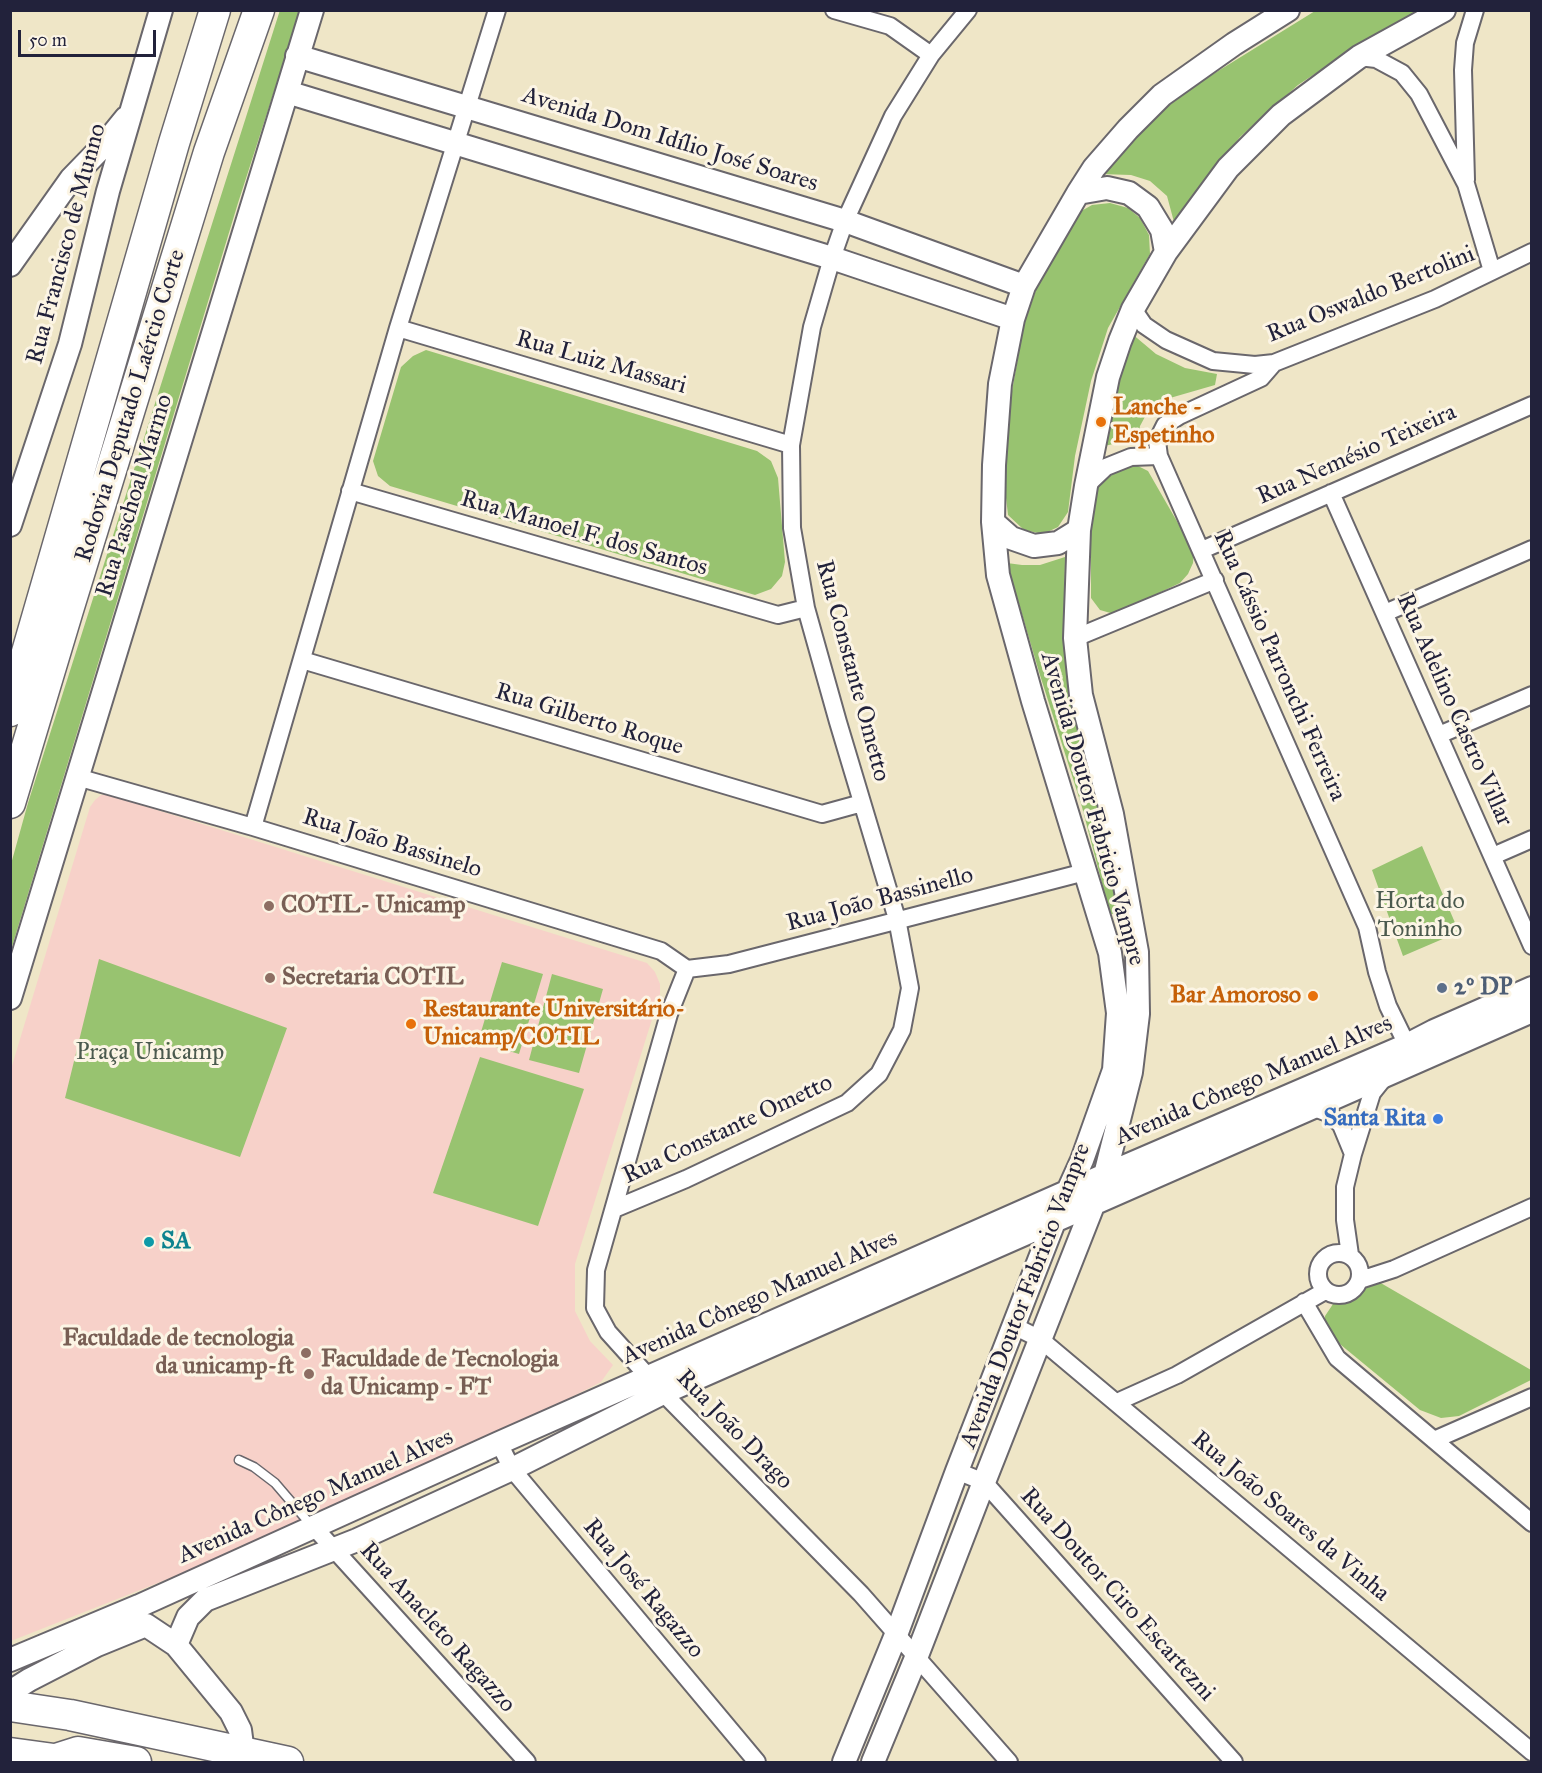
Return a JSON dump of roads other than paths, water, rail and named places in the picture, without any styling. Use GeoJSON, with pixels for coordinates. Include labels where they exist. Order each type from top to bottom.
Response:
{"type":"FeatureCollection","features":[{"type":"Feature","properties":{"kind":"highway","name":"Rodovia Deputado Laércio Corte"},"geometry":{"type":"LineString","coordinates":[[10,711],[174,143],[215,10]]}},
{"type":"Feature","properties":{"kind":"highway","name":"Rodovia Deputado Laércio Corte"},"geometry":{"type":"LineString","coordinates":[[10,803],[206,164],[259,10]]}},
{"type":"Feature","properties":{"kind":"highway"},"geometry":{"type":"LineString","coordinates":[[10,1706],[70,1715],[241,1758],[288,1762]]}},
{"type":"Feature","properties":{"kind":"highway"},"geometry":{"type":"LineString","coordinates":[[10,1753],[67,1761],[78,1752],[136,1762]]}},
{"type":"Feature","properties":{"kind":"street","name":"Rua Francisco de Munno"},"geometry":{"type":"LineString","coordinates":[[10,525],[70,344],[108,191],[161,10]]}},
{"type":"Feature","properties":{"kind":"street","name":"Rua Paschoal Marmo"},"geometry":{"type":"LineString","coordinates":[[10,998],[312,10]]}},
{"type":"Feature","properties":{"kind":"street"},"geometry":{"type":"LineString","coordinates":[[253,827],[398,328],[496,10]]}},
{"type":"Feature","properties":{"kind":"street"},"geometry":{"type":"LineString","coordinates":[[834,10],[890,26],[931,55]]}},
{"type":"Feature","properties":{"kind":"street","name":"Rua Constante Ometto"},"geometry":{"type":"LineString","coordinates":[[614,1209],[686,1179],[847,1103],[879,1074],[902,1030],[910,988],[897,920],[806,608],[792,528],[791,445],[812,327],[845,221],[893,116],[931,55],[968,10]]}},
{"type":"Feature","properties":{"kind":"street","name":"Avenida Doutor Fabricio Vampre"},"geometry":{"type":"LineString","coordinates":[[844,1762],[896,1635],[1054,1222],[1082,1161],[1114,1070],[1118,1013],[1110,953],[1033,701],[998,575],[993,522],[994,465],[1000,384],[1013,319],[1024,286],[1078,193],[1094,168],[1128,129],[1162,95],[1234,44],[1288,10]]}},
{"type":"Feature","properties":{"kind":"street","name":"Avenida Doutor Fabricio Vampre"},"geometry":{"type":"LineString","coordinates":[[873,1762],[1105,1175],[1131,1072],[1138,1014],[1137,952],[1112,814],[1080,695],[1075,638],[1079,530],[1108,377],[1133,309],[1166,252],[1228,168],[1281,115],[1359,57],[1444,10]]}},
{"type":"Feature","properties":{"kind":"street"},"geometry":{"type":"LineString","coordinates":[[1466,184],[1463,70],[1465,43],[1475,10]]}},
{"type":"Feature","properties":{"kind":"street","name":"Avenida Dom Idílio José Soares"},"geometry":{"type":"LineString","coordinates":[[297,56],[845,221],[1024,286]]}},
{"type":"Feature","properties":{"kind":"street"},"geometry":{"type":"LineString","coordinates":[[1359,57],[1376,59],[1402,72],[1419,94],[1466,184],[1492,271]]}},
{"type":"Feature","properties":{"kind":"street"},"geometry":{"type":"LineString","coordinates":[[287,92],[832,258],[1013,319]]}},
{"type":"Feature","properties":{"kind":"street"},"geometry":{"type":"LineString","coordinates":[[10,265],[71,180],[104,145],[132,110]]}},
{"type":"Feature","properties":{"kind":"street"},"geometry":{"type":"LineString","coordinates":[[1078,193],[1107,188],[1129,193],[1148,207],[1162,231],[1166,252]]}},
{"type":"Feature","properties":{"kind":"street","name":"Rua Oswaldo Bertolini"},"geometry":{"type":"LineString","coordinates":[[1133,309],[1144,325],[1166,340],[1212,361],[1255,365],[1274,363],[1435,299],[1532,252]]}},
{"type":"Feature","properties":{"kind":"street","name":"Rua Luiz Massari"},"geometry":{"type":"LineString","coordinates":[[398,328],[791,445]]}},
{"type":"Feature","properties":{"kind":"street"},"geometry":{"type":"LineString","coordinates":[[1086,486],[1106,467],[1131,457],[1159,456],[1157,441],[1165,425],[1179,416],[1261,378],[1274,363]]}},
{"type":"Feature","properties":{"kind":"street","name":"Rua Nemésio Teixeira"},"geometry":{"type":"LineString","coordinates":[[1202,550],[1532,405]]}},
{"type":"Feature","properties":{"kind":"street","name":"Rua Cássio Parronchi Ferreira"},"geometry":{"type":"LineString","coordinates":[[1159,456],[1367,927],[1388,1006],[1407,1045]]}},
{"type":"Feature","properties":{"kind":"street","name":"Rua Manoel F. dos Santos"},"geometry":{"type":"LineString","coordinates":[[350,491],[778,615],[806,608]]}},
{"type":"Feature","properties":{"kind":"street","name":"Rua Adelino Castro Villar"},"geometry":{"type":"LineString","coordinates":[[1332,493],[1532,946]]}},
{"type":"Feature","properties":{"kind":"street"},"geometry":{"type":"LineString","coordinates":[[993,522],[1011,538],[1034,546],[1058,543],[1079,530]]}},
{"type":"Feature","properties":{"kind":"street"},"geometry":{"type":"LineString","coordinates":[[1385,613],[1532,549]]}},
{"type":"Feature","properties":{"kind":"street"},"geometry":{"type":"LineString","coordinates":[[1075,638],[1215,580]]}},
{"type":"Feature","properties":{"kind":"street","name":"Rua Gilberto Roque"},"geometry":{"type":"LineString","coordinates":[[302,660],[822,814],[862,803]]}},
{"type":"Feature","properties":{"kind":"street"},"geometry":{"type":"LineString","coordinates":[[1439,735],[1532,694]]}},
{"type":"Feature","properties":{"kind":"street","name":"Rua João Bassinelo"},"geometry":{"type":"LineString","coordinates":[[77,777],[253,827],[661,951],[687,969]]}},
{"type":"Feature","properties":{"kind":"street"},"geometry":{"type":"LineString","coordinates":[[1493,856],[1532,839]]}},
{"type":"Feature","properties":{"kind":"street","name":"Rua João Bassinello"},"geometry":{"type":"LineString","coordinates":[[687,969],[729,964],[1085,872]]}},
{"type":"Feature","properties":{"kind":"street","name":"Rua João Drago"},"geometry":{"type":"LineString","coordinates":[[687,969],[669,1014],[596,1270],[595,1308],[608,1332],[656,1385],[861,1594],[1009,1762]]}},
{"type":"Feature","properties":{"kind":"street","name":"Avenida Cônego Manuel Alves"},"geometry":{"type":"LineString","coordinates":[[176,1645],[188,1617],[205,1600],[357,1540],[512,1469],[656,1385],[1067,1192],[1407,1045],[1532,988]]}},
{"type":"Feature","properties":{"kind":"street","name":"Avenida Cônego Manuel Alves"},"geometry":{"type":"LineString","coordinates":[[10,1692],[97,1645],[143,1616],[313,1526],[499,1443],[656,1385],[1054,1222],[1532,1011]]}},
{"type":"Feature","properties":{"kind":"street"},"geometry":{"type":"LineString","coordinates":[[1387,1075],[1372,1093],[1345,1187],[1345,1220],[1351,1263],[1352,1292],[1338,1296],[1322,1286],[1318,1268],[1324,1258],[1351,1263],[1394,1269],[1532,1208]]}},
{"type":"Feature","properties":{"kind":"street"},"geometry":{"type":"LineString","coordinates":[[1312,1107],[1330,1114],[1341,1125],[1353,1154]]}},
{"type":"Feature","properties":{"kind":"street"},"geometry":{"type":"LineString","coordinates":[[1117,1402],[1177,1375],[1304,1302],[1322,1286]]}},
{"type":"Feature","properties":{"kind":"street"},"geometry":{"type":"LineString","coordinates":[[1304,1302],[1337,1358],[1532,1523]]}},
{"type":"Feature","properties":{"kind":"street","name":"Rua João Soares da Vinha"},"geometry":{"type":"LineString","coordinates":[[1014,1326],[1040,1339],[1117,1402],[1532,1752]]}},
{"type":"Feature","properties":{"kind":"street"},"geometry":{"type":"LineString","coordinates":[[1434,1440],[1532,1397]]}},
{"type":"Feature","properties":{"kind":"street","name":"Rua José Ragazzo"},"geometry":{"type":"LineString","coordinates":[[499,1443],[512,1469],[757,1762]]}},
{"type":"Feature","properties":{"kind":"street","name":"Rua Doutor Ciro Escartezni"},"geometry":{"type":"LineString","coordinates":[[957,1471],[984,1482],[1234,1762]]}},
{"type":"Feature","properties":{"kind":"street","name":"Rua Anacleto Ragazzo"},"geometry":{"type":"LineString","coordinates":[[313,1526],[527,1762]]}},
{"type":"Feature","properties":{"kind":"street"},"geometry":{"type":"LineString","coordinates":[[143,1616],[176,1645],[231,1712],[240,1730],[241,1758]]}},
{"type":"Feature","properties":{"kind":"street","name":"Avenida Cônego Manuel Alves"},"geometry":{"type":"LineString","coordinates":[[10,1660],[143,1616]]}},
{"type":"Feature","properties":{"kind":"lane"},"geometry":{"type":"LineString","coordinates":[[239,1460],[254,1467],[275,1484],[313,1526]]}},
{"type":"Feature","properties":{"kind":"place","name":"Lanche - Espetinho"},"geometry":{"type":"Point","coordinates":[1101,422]}},
{"type":"Feature","properties":{"kind":"place","name":"COTIL- Unicamp"},"geometry":{"type":"Point","coordinates":[269,906]}},
{"type":"Feature","properties":{"kind":"place","name":"Secretaria COTIL"},"geometry":{"type":"Point","coordinates":[270,978]}},
{"type":"Feature","properties":{"kind":"place","name":"2º DP"},"geometry":{"type":"Point","coordinates":[1442,988]}},
{"type":"Feature","properties":{"kind":"place","name":"Bar Amoroso"},"geometry":{"type":"Point","coordinates":[1313,996]}},
{"type":"Feature","properties":{"kind":"place","name":"Restaurante Universitário- Unicamp/COTIL"},"geometry":{"type":"Point","coordinates":[411,1024]}},
{"type":"Feature","properties":{"kind":"place","name":"Santa Rita"},"geometry":{"type":"Point","coordinates":[1438,1119]}},
{"type":"Feature","properties":{"kind":"place","name":"SA"},"geometry":{"type":"Point","coordinates":[149,1242]}},
{"type":"Feature","properties":{"kind":"place","name":"Faculdade de tecnologia da unicamp-ft"},"geometry":{"type":"Point","coordinates":[306,1353]}},
{"type":"Feature","properties":{"kind":"place","name":"Faculdade de Tecnologia da Unicamp - FT"},"geometry":{"type":"Point","coordinates":[309,1374]}},
{"type":"Feature","properties":{"kind":"park label","name":"Horta do Toninho"},"geometry":{"type":"Point","coordinates":[1420,916]}},
{"type":"Feature","properties":{"kind":"park label","name":"Praça Unicamp"},"geometry":{"type":"Point","coordinates":[150,1053]}}]}
